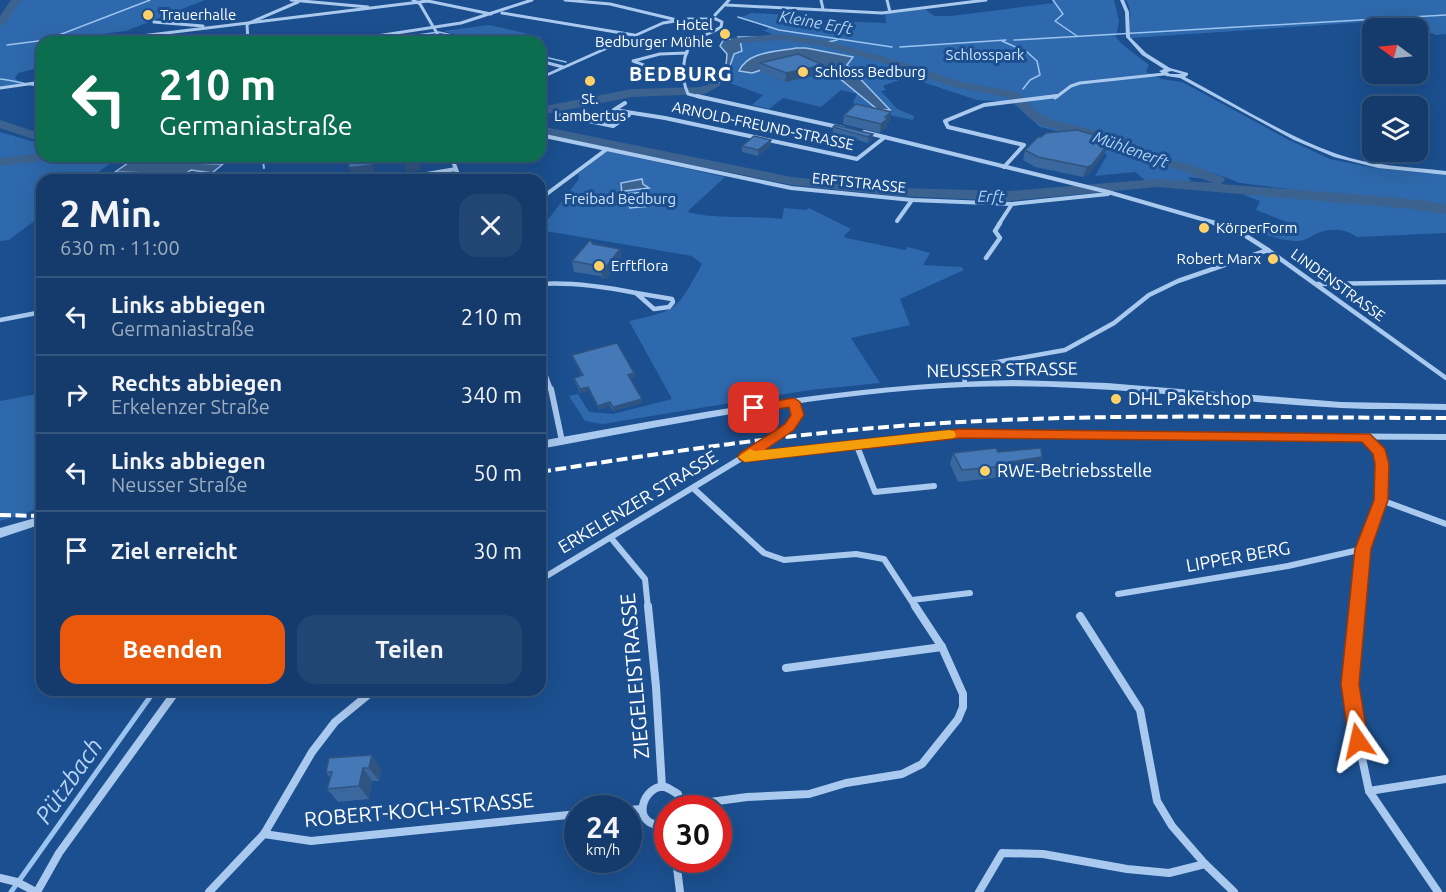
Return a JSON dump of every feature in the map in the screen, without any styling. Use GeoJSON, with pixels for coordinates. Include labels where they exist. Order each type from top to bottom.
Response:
{"type":"FeatureCollection","features":[{"type":"Feature","properties":{"kind":"street"},"geometry":{"type":"LineString","coordinates":[[291,0],[377,9]]}},
{"type":"Feature","properties":{"kind":"street"},"geometry":{"type":"LineString","coordinates":[[247,24],[302,0]]}},
{"type":"Feature","properties":{"kind":"street"},"geometry":{"type":"LineString","coordinates":[[414,0],[420,4],[435,31],[449,36]]}},
{"type":"Feature","properties":{"kind":"street"},"geometry":{"type":"LineString","coordinates":[[423,0],[494,15]]}},
{"type":"Feature","properties":{"kind":"street"},"geometry":{"type":"LineString","coordinates":[[391,36],[435,31],[502,13],[532,0]]}},
{"type":"Feature","properties":{"kind":"street"},"geometry":{"type":"LineString","coordinates":[[565,0],[610,4],[677,20]]}},
{"type":"Feature","properties":{"kind":"street"},"geometry":{"type":"LineString","coordinates":[[715,17],[729,0]]}},
{"type":"Feature","properties":{"kind":"street"},"geometry":{"type":"LineString","coordinates":[[821,0],[823,9]]}},
{"type":"Feature","properties":{"kind":"street"},"geometry":{"type":"LineString","coordinates":[[887,0],[890,12]]}},
{"type":"Feature","properties":{"kind":"street"},"geometry":{"type":"LineString","coordinates":[[726,5],[890,12],[986,0]]}},
{"type":"Feature","properties":{"kind":"street"},"geometry":{"type":"LineString","coordinates":[[1122,0],[1127,12],[1128,37],[1144,54],[1166,71]]}},
{"type":"Feature","properties":{"kind":"street"},"geometry":{"type":"LineString","coordinates":[[148,36],[430,1]]}},
{"type":"Feature","properties":{"kind":"street"},"geometry":{"type":"LineString","coordinates":[[502,13],[635,35]]}},
{"type":"Feature","properties":{"kind":"street"},"geometry":{"type":"LineString","coordinates":[[546,75],[663,23],[715,17],[722,22],[721,27],[694,41],[687,52],[684,87],[686,92],[698,98],[852,130]]}},
{"type":"Feature","properties":{"kind":"street"},"geometry":{"type":"LineString","coordinates":[[154,22],[216,27]]}},
{"type":"Feature","properties":{"kind":"street"},"geometry":{"type":"LineString","coordinates":[[247,24],[248,36]]}},
{"type":"Feature","properties":{"kind":"street"},"geometry":{"type":"LineString","coordinates":[[664,73],[633,62],[660,54],[687,52]]}},
{"type":"Feature","properties":{"kind":"street"},"geometry":{"type":"LineString","coordinates":[[546,62],[566,66]]}},
{"type":"Feature","properties":{"kind":"street"},"geometry":{"type":"LineString","coordinates":[[863,132],[1004,167],[1024,145],[945,125],[945,121],[984,105],[1048,100],[1060,96],[1071,86],[1080,83],[1166,71],[1186,74],[1181,77],[1327,153],[1378,166],[1446,174]]}},
{"type":"Feature","properties":{"kind":"street"},"geometry":{"type":"LineString","coordinates":[[0,88],[36,83]]}},
{"type":"Feature","properties":{"kind":"street"},"geometry":{"type":"LineString","coordinates":[[626,103],[614,110],[629,115]]}},
{"type":"Feature","properties":{"kind":"street","name":"ARNOLD-FREUND-STRASSE"},"geometry":{"type":"LineString","coordinates":[[560,115],[613,126],[629,115],[665,118],[857,159],[885,137]]}},
{"type":"Feature","properties":{"kind":"street","name":"ERFTSTRASSE"},"geometry":{"type":"LineString","coordinates":[[546,136],[791,188],[912,200],[1012,204],[1110,193]]}},
{"type":"Feature","properties":{"kind":"street"},"geometry":{"type":"LineString","coordinates":[[546,195],[607,149]]}},
{"type":"Feature","properties":{"kind":"street"},"geometry":{"type":"LineString","coordinates":[[453,162],[458,174]]}},
{"type":"Feature","properties":{"kind":"street","name":"LINDENSTRASSE"},"geometry":{"type":"LineString","coordinates":[[1004,167],[1110,193],[1235,229],[1268,250],[1446,378]]}},
{"type":"Feature","properties":{"kind":"street"},"geometry":{"type":"LineString","coordinates":[[426,174],[456,169]]}},
{"type":"Feature","properties":{"kind":"street"},"geometry":{"type":"LineString","coordinates":[[897,221],[912,200]]}},
{"type":"Feature","properties":{"kind":"street"},"geometry":{"type":"LineString","coordinates":[[986,258],[1000,238],[995,231],[1012,204]]}},
{"type":"Feature","properties":{"kind":"street"},"geometry":{"type":"LineString","coordinates":[[965,384],[964,376],[970,368],[1065,350],[1114,323],[1149,295],[1178,281],[1268,250]]}},
{"type":"Feature","properties":{"kind":"street"},"geometry":{"type":"LineString","coordinates":[[546,284],[566,282],[666,297],[672,299],[673,302],[669,307],[654,309],[636,293]]}},
{"type":"Feature","properties":{"kind":"street"},"geometry":{"type":"LineString","coordinates":[[1316,284],[1446,282]]}},
{"type":"Feature","properties":{"kind":"street"},"geometry":{"type":"LineString","coordinates":[[0,320],[36,313]]}},
{"type":"Feature","properties":{"kind":"street"},"geometry":{"type":"LineString","coordinates":[[546,375],[562,441]]}},
{"type":"Feature","properties":{"kind":"street","name":"NEUSSER STRASSE"},"geometry":{"type":"LineString","coordinates":[[546,445],[794,402],[965,384],[1107,386],[1343,405],[1446,407]]}},
{"type":"Feature","properties":{"kind":"street","name":"ERKELENZER STRASSE"},"geometry":{"type":"LineString","coordinates":[[546,576],[745,457],[790,427],[797,415],[794,402]]}},
{"type":"Feature","properties":{"kind":"street"},"geometry":{"type":"LineString","coordinates":[[745,457],[960,434],[1446,438]]}},
{"type":"Feature","properties":{"kind":"street"},"geometry":{"type":"LineString","coordinates":[[1365,438],[1380,453],[1381,500],[1363,549],[1350,684],[1354,720],[1369,791],[1438,892]]}},
{"type":"Feature","properties":{"kind":"street"},"geometry":{"type":"LineString","coordinates":[[857,446],[875,492],[934,486]]}},
{"type":"Feature","properties":{"kind":"street"},"geometry":{"type":"LineString","coordinates":[[693,488],[764,554],[784,560],[856,554],[884,559],[942,647],[963,694],[963,707],[958,719],[922,764],[902,774],[846,783],[808,794],[732,799]]}},
{"type":"Feature","properties":{"kind":"street"},"geometry":{"type":"LineString","coordinates":[[1381,500],[1446,524]]}},
{"type":"Feature","properties":{"kind":"street"},"geometry":{"type":"LineString","coordinates":[[0,533],[36,522]]}},
{"type":"Feature","properties":{"kind":"street","name":"ZIEGELEISTRASSE"},"geometry":{"type":"LineString","coordinates":[[611,538],[645,579],[656,687],[662,787]]}},
{"type":"Feature","properties":{"kind":"street","name":"LIPPER BERG"},"geometry":{"type":"LineString","coordinates":[[1118,594],[1288,566],[1363,549]]}},
{"type":"Feature","properties":{"kind":"street"},"geometry":{"type":"LineString","coordinates":[[912,600],[970,593]]}},
{"type":"Feature","properties":{"kind":"street"},"geometry":{"type":"LineString","coordinates":[[1080,616],[1140,710],[1157,801],[1172,826],[1205,864],[1234,892]]}},
{"type":"Feature","properties":{"kind":"street"},"geometry":{"type":"LineString","coordinates":[[786,668],[942,647]]}},
{"type":"Feature","properties":{"kind":"street"},"geometry":{"type":"LineString","coordinates":[[0,878],[17,882],[37,892],[58,853],[173,696]]}},
{"type":"Feature","properties":{"kind":"street"},"geometry":{"type":"LineString","coordinates":[[209,892],[264,834],[318,744],[335,722],[367,696]]}},
{"type":"Feature","properties":{"kind":"street"},"geometry":{"type":"LineString","coordinates":[[1369,791],[1446,779]]}},
{"type":"Feature","properties":{"kind":"street"},"geometry":{"type":"LineString","coordinates":[[654,826],[646,820],[642,809],[643,802],[650,792],[662,787],[678,795]]}},
{"type":"Feature","properties":{"kind":"street","name":"ROBERT-KOCH-STRASSE"},"geometry":{"type":"LineString","coordinates":[[264,834],[310,841],[564,815]]}},
{"type":"Feature","properties":{"kind":"street"},"geometry":{"type":"LineString","coordinates":[[979,892],[1002,853],[1024,851],[1089,863],[1171,873],[1205,864]]}},
{"type":"Feature","properties":{"kind":"street"},"geometry":{"type":"LineString","coordinates":[[678,873],[680,892]]}},
{"type":"Feature","properties":{"kind":"green space"},"geometry":{"type":"Polygon","coordinates":[[[19,0],[205,0],[126,31],[85,36],[36,36],[36,68],[18,73],[15,78],[21,84],[0,87],[0,26],[19,0]]]}},
{"type":"Feature","properties":{"kind":"green space","name":"Schlosspark"},"geometry":{"type":"Polygon","coordinates":[[[1052,0],[1114,0],[1119,21],[1116,37],[1149,65],[1146,72],[1162,79],[1182,82],[1287,139],[1330,159],[1375,168],[1446,175],[1446,233],[1357,237],[1348,232],[1332,230],[1300,241],[1272,237],[1251,230],[1254,226],[1270,229],[1272,227],[1296,234],[1299,231],[1292,224],[1256,210],[1260,201],[1243,195],[1298,195],[1288,189],[1240,183],[1211,172],[1215,177],[1208,179],[1188,177],[1191,181],[1146,181],[1135,172],[1095,176],[1107,155],[1086,138],[1040,127],[1012,102],[977,100],[907,77],[883,86],[886,90],[881,91],[897,109],[914,116],[913,120],[860,109],[853,102],[857,94],[841,90],[821,107],[783,98],[769,109],[752,105],[763,95],[724,81],[704,94],[693,93],[708,89],[720,81],[734,54],[742,51],[740,40],[772,34],[762,30],[767,30],[768,27],[739,18],[752,13],[803,16],[803,20],[886,23],[885,14],[925,9],[934,16],[951,16],[1053,3],[1052,0]]]}},
{"type":"Feature","properties":{"kind":"green space"},"geometry":{"type":"Polygon","coordinates":[[[1126,0],[1446,0],[1446,34],[1436,35],[1428,32],[1428,18],[1362,18],[1362,22],[1131,38],[1129,5],[1126,0]]]}},
{"type":"Feature","properties":{"kind":"green space"},"geometry":{"type":"Polygon","coordinates":[[[489,25],[538,36],[521,34],[462,36],[443,31],[489,25]]]}},
{"type":"Feature","properties":{"kind":"green space"},"geometry":{"type":"Polygon","coordinates":[[[0,132],[36,142],[36,162],[112,162],[96,174],[36,174],[36,220],[9,240],[0,241],[0,132]]]}},
{"type":"Feature","properties":{"kind":"green space","name":"Freibad Bedburg"},"geometry":{"type":"Polygon","coordinates":[[[607,151],[725,177],[687,212],[711,216],[782,219],[784,208],[806,210],[809,208],[851,229],[844,236],[846,238],[905,250],[908,247],[930,253],[923,265],[961,267],[964,270],[900,299],[910,325],[851,338],[880,383],[810,390],[603,424],[585,421],[569,396],[578,394],[589,412],[613,414],[672,399],[629,321],[658,314],[675,305],[702,264],[692,256],[546,231],[546,222],[579,179],[578,174],[607,151]]]}},
{"type":"Feature","properties":{"kind":"green space"},"geometry":{"type":"Polygon","coordinates":[[[36,394],[36,510],[0,521],[0,401],[36,394]]]}},
{"type":"Feature","properties":{"kind":"shaded area"},"geometry":{"type":"Polygon","coordinates":[[[738,37],[758,37],[740,40],[742,51],[734,54],[720,81],[709,89],[693,93],[690,89],[705,87],[717,80],[724,69],[727,54],[720,46],[724,39],[738,40],[738,37]]]}},
{"type":"Feature","properties":{"kind":"shaded area"},"geometry":{"type":"Polygon","coordinates":[[[796,48],[853,57],[847,65],[890,110],[878,110],[839,78],[813,67],[783,63],[752,73],[739,71],[743,64],[756,56],[796,48]]]}},
{"type":"Feature","properties":{"kind":"shaded area"},"geometry":{"type":"Polygon","coordinates":[[[130,162],[223,164],[212,173],[191,170],[185,174],[115,172],[130,162]]]}},
{"type":"Feature","properties":{"kind":"shaded area"},"geometry":{"type":"Polygon","coordinates":[[[642,179],[643,184],[649,188],[625,191],[625,194],[646,192],[650,206],[630,208],[625,196],[622,195],[621,183],[642,179]]]}},
{"type":"Feature","properties":{"kind":"building"},"geometry":{"type":"Polygon","coordinates":[[[798,54],[823,65],[786,73],[760,63],[798,54]]]}},
{"type":"Feature","properties":{"kind":"building"},"geometry":{"type":"Polygon","coordinates":[[[856,104],[891,112],[881,124],[844,115],[856,104]]]}},
{"type":"Feature","properties":{"kind":"building"},"geometry":{"type":"Polygon","coordinates":[[[835,125],[873,134],[868,137],[833,127],[835,125]]]}},
{"type":"Feature","properties":{"kind":"building"},"geometry":{"type":"Polygon","coordinates":[[[1077,130],[1098,136],[1108,144],[1092,165],[1087,167],[1038,157],[1025,150],[1038,137],[1046,133],[1077,130]]]}},
{"type":"Feature","properties":{"kind":"building"},"geometry":{"type":"Polygon","coordinates":[[[754,136],[771,140],[758,150],[742,146],[754,136]]]}},
{"type":"Feature","properties":{"kind":"building"},"geometry":{"type":"Polygon","coordinates":[[[348,162],[371,162],[372,165],[349,168],[348,162]]]}},
{"type":"Feature","properties":{"kind":"building"},"geometry":{"type":"Polygon","coordinates":[[[590,240],[593,244],[620,249],[606,267],[601,268],[572,261],[590,240]]]}},
{"type":"Feature","properties":{"kind":"building"},"geometry":{"type":"Polygon","coordinates":[[[617,343],[634,373],[628,375],[642,399],[613,407],[610,402],[598,406],[588,387],[580,389],[574,378],[583,375],[572,355],[617,343]]]}},
{"type":"Feature","properties":{"kind":"building"},"geometry":{"type":"Polygon","coordinates":[[[996,448],[998,452],[1041,448],[1042,457],[1004,463],[1006,466],[962,470],[953,453],[996,448]]]}},
{"type":"Feature","properties":{"kind":"building"},"geometry":{"type":"Polygon","coordinates":[[[372,755],[369,768],[363,768],[359,786],[327,789],[332,772],[326,772],[329,758],[372,755]]]}},
{"type":"Feature","properties":{"kind":"waterway","name":"Erft"},"geometry":{"type":"LineString","coordinates":[[0,23],[16,0]]}},
{"type":"Feature","properties":{"kind":"waterway"},"geometry":{"type":"LineString","coordinates":[[56,36],[150,0]]}},
{"type":"Feature","properties":{"kind":"waterway","name":"Kleine Erft"},"geometry":{"type":"LineString","coordinates":[[1053,0],[1063,14],[1055,21],[1077,36]]}},
{"type":"Feature","properties":{"kind":"waterway"},"geometry":{"type":"LineString","coordinates":[[1014,40],[1446,15]]}},
{"type":"Feature","properties":{"kind":"waterway","name":"Kleine Erft"},"geometry":{"type":"LineString","coordinates":[[738,17],[779,30],[892,47]]}},
{"type":"Feature","properties":{"kind":"waterway","name":"Kleine Erft"},"geometry":{"type":"LineString","coordinates":[[677,29],[701,21]]}},
{"type":"Feature","properties":{"kind":"waterway","name":"Kleine Erft"},"geometry":{"type":"LineString","coordinates":[[410,36],[439,32],[456,36]]}},
{"type":"Feature","properties":{"kind":"waterway","name":"Mühlenerft"},"geometry":{"type":"LineString","coordinates":[[733,49],[735,40],[782,37],[824,43],[908,67],[954,84],[1014,95],[1033,115],[1048,123],[1120,141],[1152,160],[1184,167],[1218,180]]}},
{"type":"Feature","properties":{"kind":"waterway","name":"Kleine Erft"},"geometry":{"type":"LineString","coordinates":[[824,43],[837,40]]}},
{"type":"Feature","properties":{"kind":"waterway"},"geometry":{"type":"LineString","coordinates":[[900,47],[1006,40]]}},
{"type":"Feature","properties":{"kind":"waterway"},"geometry":{"type":"LineString","coordinates":[[7,45],[36,41]]}},
{"type":"Feature","properties":{"kind":"waterway"},"geometry":{"type":"LineString","coordinates":[[1002,41],[1018,48]]}},
{"type":"Feature","properties":{"kind":"waterway"},"geometry":{"type":"LineString","coordinates":[[1023,89],[1030,80],[1040,75],[1037,61],[1026,51]]}},
{"type":"Feature","properties":{"kind":"waterway","name":"Kleine Erft"},"geometry":{"type":"LineString","coordinates":[[546,57],[566,62]]}},
{"type":"Feature","properties":{"kind":"waterway","name":"Kleine Erft"},"geometry":{"type":"LineString","coordinates":[[0,79],[36,85]]}},
{"type":"Feature","properties":{"kind":"waterway"},"geometry":{"type":"LineString","coordinates":[[546,110],[632,93],[705,90],[715,85]]}},
{"type":"Feature","properties":{"kind":"waterway","name":"Erft"},"geometry":{"type":"LineString","coordinates":[[0,124],[36,136]]}},
{"type":"Feature","properties":{"kind":"waterway","name":"Erft"},"geometry":{"type":"LineString","coordinates":[[546,131],[792,181],[898,192],[1009,196],[1157,183],[1402,203],[1446,209]]}},
{"type":"Feature","properties":{"kind":"waterway"},"geometry":{"type":"LineString","coordinates":[[0,162],[36,158]]}},
{"type":"Feature","properties":{"kind":"waterway","name":"Pützbach"},"geometry":{"type":"LineString","coordinates":[[263,162],[264,168]]}},
{"type":"Feature","properties":{"kind":"waterway","name":"Pützbach"},"geometry":{"type":"LineString","coordinates":[[11,892],[151,696]]}},
{"type":"Feature","properties":{"kind":"railway"},"geometry":{"type":"LineString","coordinates":[[546,471],[698,448],[909,425],[1022,419],[1143,417],[1446,418]]}},
{"type":"Feature","properties":{"kind":"railway"},"geometry":{"type":"LineString","coordinates":[[0,515],[36,516]]}},
{"type":"Feature","properties":{"kind":"slow traffic"},"geometry":{"type":"LineString","coordinates":[[750,454],[745,457],[949,435]]}},
{"type":"Feature","properties":{"kind":"place","name":"Trauerhalle"},"geometry":{"type":"Point","coordinates":[148,15]}},
{"type":"Feature","properties":{"kind":"place","name":"Hotel Bedburger Mühle"},"geometry":{"type":"Point","coordinates":[725,34]}},
{"type":"Feature","properties":{"kind":"place","name":"Schloss Bedburg"},"geometry":{"type":"Point","coordinates":[803,72]}},
{"type":"Feature","properties":{"kind":"place","name":"St. Lambertus"},"geometry":{"type":"Point","coordinates":[590,81]}},
{"type":"Feature","properties":{"kind":"place","name":"KörperForm"},"geometry":{"type":"Point","coordinates":[1204,228]}},
{"type":"Feature","properties":{"kind":"place","name":"Robert Marx"},"geometry":{"type":"Point","coordinates":[1273,259]}},
{"type":"Feature","properties":{"kind":"place","name":"Erftflora"},"geometry":{"type":"Point","coordinates":[599,266]}},
{"type":"Feature","properties":{"kind":"place","name":"DHL Paketshop"},"geometry":{"type":"Point","coordinates":[1116,399]}},
{"type":"Feature","properties":{"kind":"place","name":"RWE-Betriebsstelle"},"geometry":{"type":"Point","coordinates":[985,471]}},
{"type":"Feature","properties":{"kind":"district","name":"BEDBURG"},"geometry":{"type":"Point","coordinates":[681,74]}},
{"type":"Feature","properties":{"kind":"route"},"geometry":{"type":"LineString","coordinates":[[754,408],[794,402],[797,415],[790,427],[745,457],[960,434],[1365,438],[1380,453],[1382,464],[1381,500],[1363,549],[1350,684],[1358,741]]}}]}
